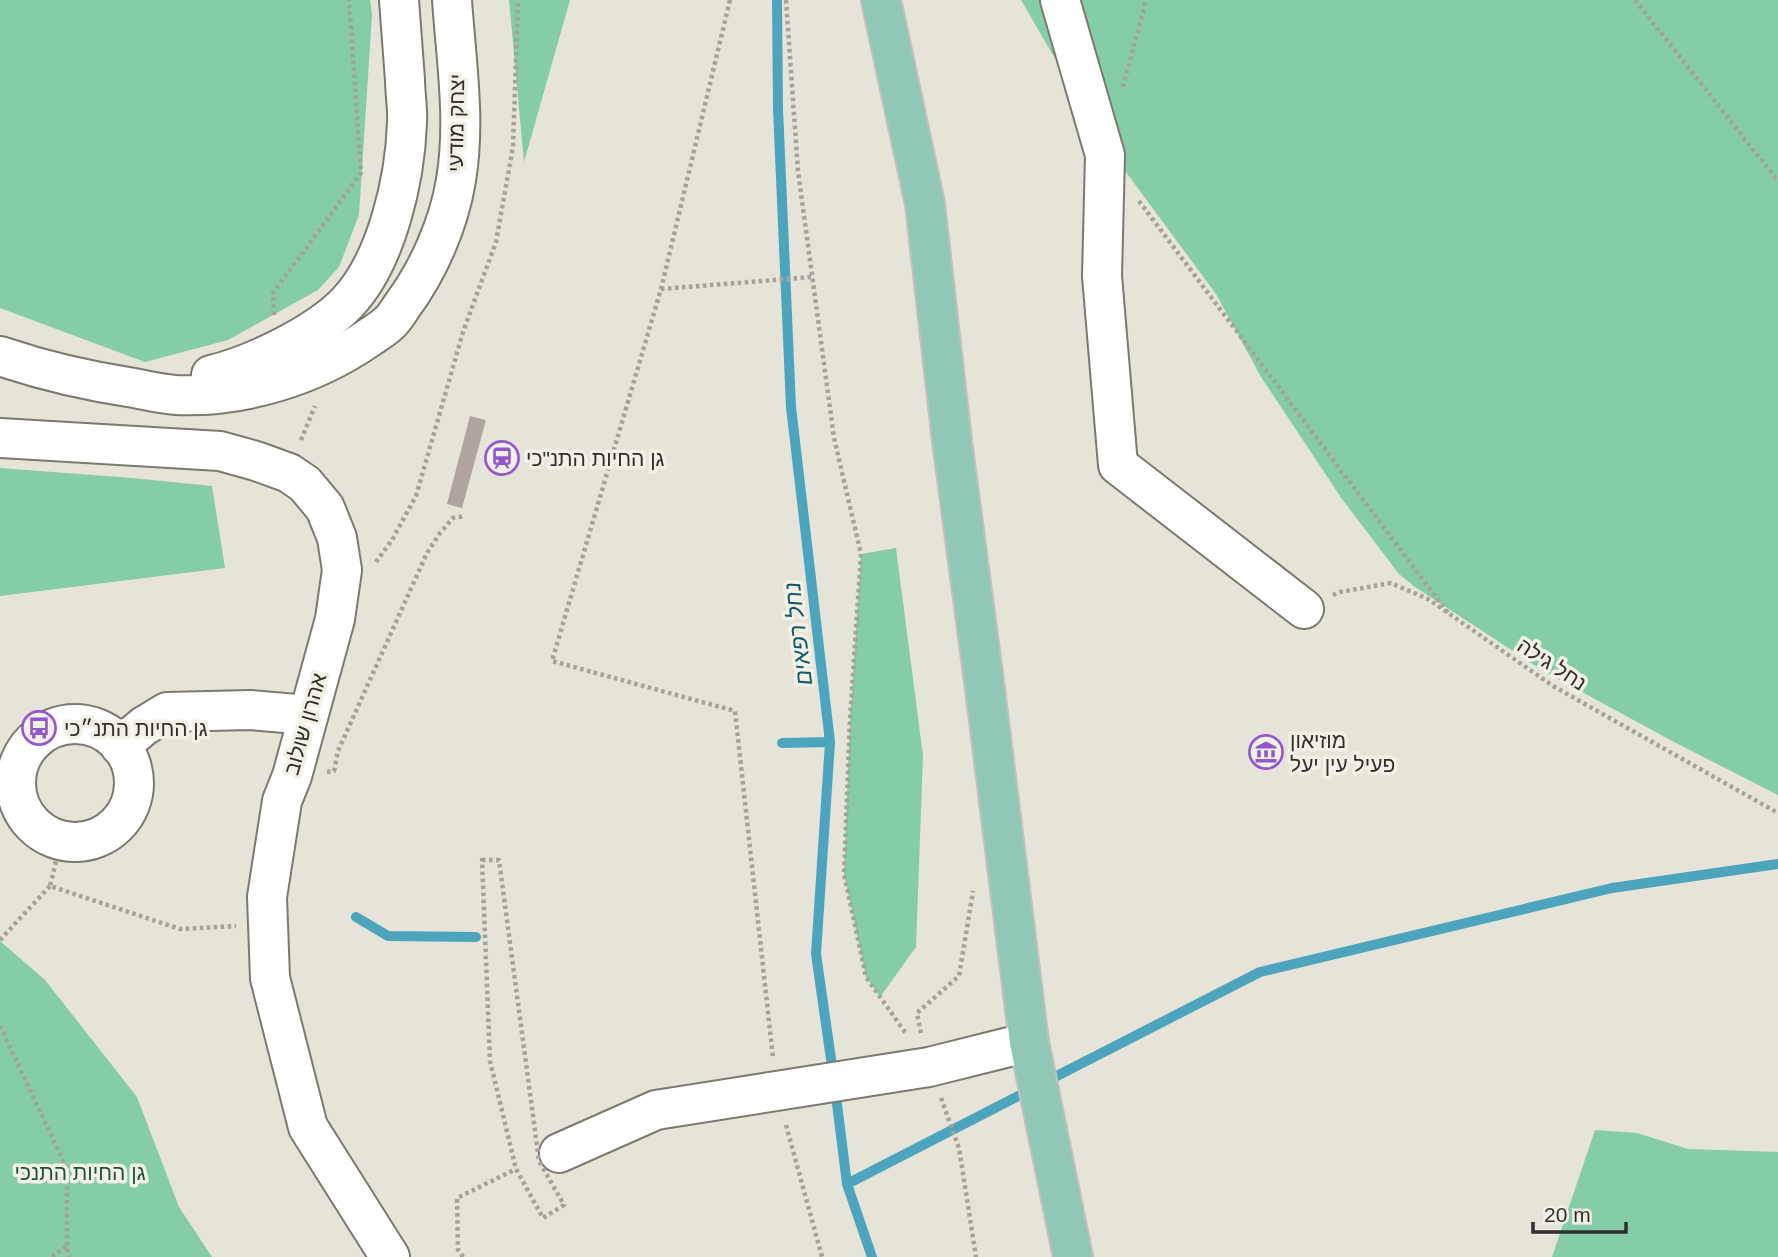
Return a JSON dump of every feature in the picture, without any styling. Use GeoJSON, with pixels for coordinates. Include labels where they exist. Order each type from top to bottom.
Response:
{"type":"FeatureCollection","features":[{"type":"Feature","properties":{"kind":"main road"},"geometry":{"type":"LineString","coordinates":[[881,0],[925,204],[952,441],[1031,1053],[1073,1257]]}},
{"type":"Feature","properties":{"kind":"street","name":"יצחק מודעי"},"geometry":{"type":"LineString","coordinates":[[122,386],[195,379],[230,371],[275,351],[312,331],[347,303],[368,275],[390,225],[403,172],[407,121],[399,0]]}},
{"type":"Feature","properties":{"kind":"street","name":"יצחק מודעי"},"geometry":{"type":"LineString","coordinates":[[0,356],[76,378],[176,395],[226,393],[275,382],[313,369],[354,348],[389,324],[412,293],[428,264],[445,221],[456,181],[461,122],[452,0]]}},
{"type":"Feature","properties":{"kind":"street"},"geometry":{"type":"LineString","coordinates":[[1060,0],[1105,155],[1102,276],[1118,465],[1304,609]]}},
{"type":"Feature","properties":{"kind":"street","name":"אהרון שולוב"},"geometry":{"type":"LineString","coordinates":[[0,438],[220,451],[289,473],[305,484],[325,508],[337,538],[342,570],[335,619],[292,776],[282,801],[267,897],[270,978],[308,1127],[390,1257]]}},
{"type":"Feature","properties":{"kind":"street"},"geometry":{"type":"LineString","coordinates":[[120,746],[144,726],[167,712],[250,710],[308,715]]}},
{"type":"Feature","properties":{"kind":"street"},"geometry":{"type":"LineString","coordinates":[[79,724],[108,734],[120,746],[130,761],[134,779],[132,798],[125,815],[113,829],[97,838],[79,842],[61,841],[44,834],[30,821],[20,805],[9,765],[34,741],[47,731],[62,725],[79,724]]}},
{"type":"Feature","properties":{"kind":"street"},"geometry":{"type":"LineString","coordinates":[[549,1157],[656,1110],[1031,1053]]}},
{"type":"Feature","properties":{"kind":"path"},"geometry":{"type":"LineString","coordinates":[[275,351],[273,293],[360,173],[349,0]]}},
{"type":"Feature","properties":{"kind":"path"},"geometry":{"type":"LineString","coordinates":[[376,562],[392,540],[415,496],[463,332],[496,243],[513,147],[518,0]]}},
{"type":"Feature","properties":{"kind":"path"},"geometry":{"type":"LineString","coordinates":[[730,0],[661,289],[552,661],[735,710],[777,1090],[822,1257]]}},
{"type":"Feature","properties":{"kind":"path"},"geometry":{"type":"LineString","coordinates":[[786,0],[798,171],[812,277],[834,438],[860,554],[844,874],[866,977],[929,1067],[959,1148],[976,1257]]}},
{"type":"Feature","properties":{"kind":"path"},"geometry":{"type":"LineString","coordinates":[[1122,91],[1146,0]]}},
{"type":"Feature","properties":{"kind":"path"},"geometry":{"type":"LineString","coordinates":[[1635,0],[1778,181]]}},
{"type":"Feature","properties":{"kind":"path"},"geometry":{"type":"LineString","coordinates":[[1138,199],[1448,613]]}},
{"type":"Feature","properties":{"kind":"path"},"geometry":{"type":"LineString","coordinates":[[661,289],[812,277]]}},
{"type":"Feature","properties":{"kind":"path"},"geometry":{"type":"LineString","coordinates":[[289,473],[316,402]]}},
{"type":"Feature","properties":{"kind":"path"},"geometry":{"type":"LineString","coordinates":[[292,776],[314,776],[334,771],[338,751],[427,553],[453,518],[465,516]]}},
{"type":"Feature","properties":{"kind":"path","name":"נחל גילה"},"geometry":{"type":"LineString","coordinates":[[1304,609],[1340,592],[1391,583],[1428,599],[1553,686],[1778,813]]}},
{"type":"Feature","properties":{"kind":"path"},"geometry":{"type":"LineString","coordinates":[[0,940],[51,886],[61,841]]}},
{"type":"Feature","properties":{"kind":"path"},"geometry":{"type":"LineString","coordinates":[[482,860],[499,860],[549,1157],[564,1205],[543,1218],[516,1169],[490,1061],[482,860]]}},
{"type":"Feature","properties":{"kind":"path"},"geometry":{"type":"LineString","coordinates":[[51,886],[180,929],[268,923]]}},
{"type":"Feature","properties":{"kind":"path"},"geometry":{"type":"LineString","coordinates":[[0,1026],[67,1169],[69,1257]]}},
{"type":"Feature","properties":{"kind":"path"},"geometry":{"type":"LineString","coordinates":[[463,1257],[458,1250],[457,1198],[516,1169]]}},
{"type":"Feature","properties":{"kind":"path"},"geometry":{"type":"LineString","coordinates":[[52,1257],[67,1246]]}},
{"type":"Feature","properties":{"kind":"green space"},"geometry":{"type":"Polygon","coordinates":[[[0,0],[370,0],[372,15],[359,215],[339,267],[318,290],[228,340],[145,362],[0,308],[0,0]]]}},
{"type":"Feature","properties":{"kind":"green space"},"geometry":{"type":"Polygon","coordinates":[[[509,0],[570,0],[524,162],[509,0]]]}},
{"type":"Feature","properties":{"kind":"green space"},"geometry":{"type":"Polygon","coordinates":[[[1021,0],[1778,0],[1778,795],[1545,672],[1399,574],[1342,499],[1261,377],[1216,294],[1103,141],[1021,0]]]}},
{"type":"Feature","properties":{"kind":"green space"},"geometry":{"type":"Polygon","coordinates":[[[0,468],[212,486],[225,568],[0,596],[0,468]]]}},
{"type":"Feature","properties":{"kind":"green space"},"geometry":{"type":"Polygon","coordinates":[[[896,548],[923,756],[916,947],[880,997],[866,977],[844,874],[850,719],[861,554],[896,548]]]}},
{"type":"Feature","properties":{"kind":"green space","name":"גן החיות התנכי"},"geometry":{"type":"Polygon","coordinates":[[[0,941],[45,980],[137,1097],[179,1207],[212,1257],[0,1257],[0,941]]]}},
{"type":"Feature","properties":{"kind":"green space"},"geometry":{"type":"Polygon","coordinates":[[[1595,1130],[1637,1133],[1688,1149],[1778,1152],[1778,1257],[1552,1257],[1595,1130]]]}},
{"type":"Feature","properties":{"kind":"building"},"geometry":{"type":"Polygon","coordinates":[[[470,416],[486,420],[462,508],[447,504],[470,416]]]}},
{"type":"Feature","properties":{"kind":"waterway","name":"נחל רפאים"},"geometry":{"type":"LineString","coordinates":[[777,0],[778,109],[791,407],[830,742],[816,954],[833,1073]]}},
{"type":"Feature","properties":{"kind":"waterway"},"geometry":{"type":"LineString","coordinates":[[782,743],[830,742]]}},
{"type":"Feature","properties":{"kind":"waterway"},"geometry":{"type":"LineString","coordinates":[[1047,1081],[1260,972],[1612,888],[1778,864]]}},
{"type":"Feature","properties":{"kind":"waterway"},"geometry":{"type":"LineString","coordinates":[[356,917],[388,936],[476,937]]}},
{"type":"Feature","properties":{"kind":"waterway","name":"נחל רפאים"},"geometry":{"type":"LineString","coordinates":[[835,1088],[847,1184],[872,1257]]}},
{"type":"Feature","properties":{"kind":"waterway"},"geometry":{"type":"LineString","coordinates":[[847,1184],[1030,1090]]}},
{"type":"Feature","properties":{"kind":"place","name":"גן החיות התנ\"כי"},"geometry":{"type":"Point","coordinates":[502,458]}},
{"type":"Feature","properties":{"kind":"place","name":"גן החיות התנ״כי"},"geometry":{"type":"Point","coordinates":[39,728]}},
{"type":"Feature","properties":{"kind":"place","name":"מוזיאון פעיל עין יעל"},"geometry":{"type":"Point","coordinates":[1266,752]}}]}
